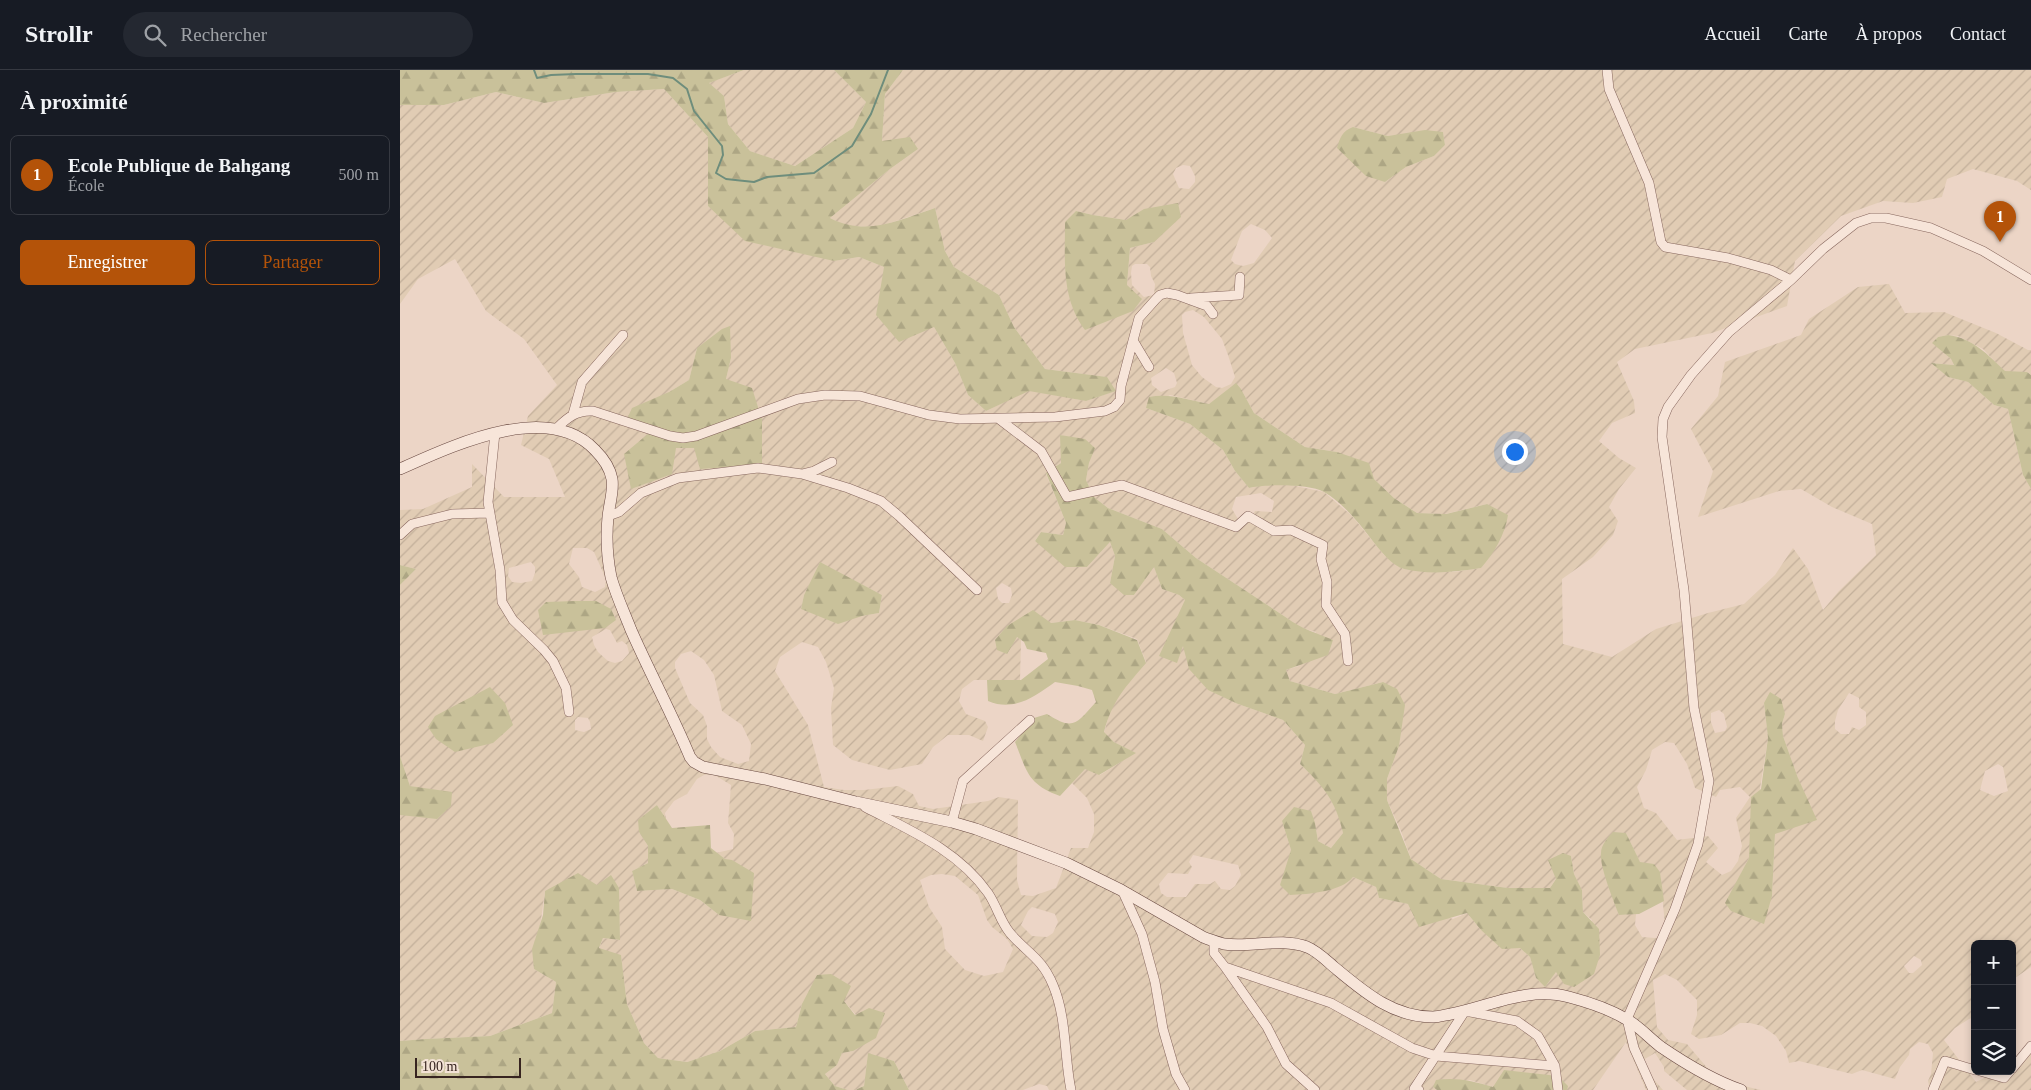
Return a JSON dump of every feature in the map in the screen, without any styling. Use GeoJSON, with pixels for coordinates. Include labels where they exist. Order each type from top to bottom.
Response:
{"type":"FeatureCollection","features":[{"type":"Feature","properties":{"kind":"main road"},"geometry":{"type":"LineString","coordinates":[[400,469],[472,439],[539,428],[557,428],[579,437],[589,444],[601,456],[609,470],[612,481],[608,516],[608,561],[616,593],[658,690],[694,762],[703,768],[765,779],[856,802],[952,822],[1042,853],[1121,890],[1196,933],[1214,941],[1231,944],[1292,943],[1308,948],[1319,954],[1373,998],[1391,1009],[1433,1017],[1465,1011],[1508,998],[1539,994],[1568,996],[1627,1019],[1661,1046],[1691,1066],[1724,1084],[1741,1090]]}},
{"type":"Feature","properties":{"kind":"street"},"geometry":{"type":"LineString","coordinates":[[1608,70],[1609,89],[1649,184],[1661,242],[1665,247],[1728,258],[1771,270],[1791,280]]}},
{"type":"Feature","properties":{"kind":"street"},"geometry":{"type":"LineString","coordinates":[[1653,1090],[1634,1048],[1627,1019],[1676,908],[1698,844],[1709,781],[1694,708],[1684,590],[1662,437],[1663,419],[1668,407],[1691,375],[1729,332],[1791,280],[1823,249],[1856,223],[1871,218],[1879,218],[1931,228],[1983,251],[2031,280]]}},
{"type":"Feature","properties":{"kind":"street"},"geometry":{"type":"LineString","coordinates":[[1188,298],[1239,295],[1240,277]]}},
{"type":"Feature","properties":{"kind":"street"},"geometry":{"type":"LineString","coordinates":[[557,428],[573,414],[583,410],[593,411],[642,428],[683,438],[715,430],[798,399],[810,396],[842,395],[879,400],[937,416],[999,419],[1055,417],[1106,411],[1114,407],[1120,400],[1121,386],[1139,318],[1160,295],[1167,293],[1188,298],[1207,306],[1213,314]]}},
{"type":"Feature","properties":{"kind":"street"},"geometry":{"type":"LineString","coordinates":[[573,414],[582,382],[623,335]]}},
{"type":"Feature","properties":{"kind":"street"},"geometry":{"type":"LineString","coordinates":[[1134,342],[1150,367]]}},
{"type":"Feature","properties":{"kind":"street"},"geometry":{"type":"LineString","coordinates":[[999,419],[1041,451],[1067,497],[1122,484],[1236,527],[1248,516],[1274,531],[1291,530],[1323,545],[1321,558],[1327,582],[1326,605],[1345,634],[1348,661]]}},
{"type":"Feature","properties":{"kind":"street"},"geometry":{"type":"LineString","coordinates":[[495,434],[488,492],[489,513],[500,570],[502,602],[513,620],[544,650],[553,662],[566,688],[569,712]]}},
{"type":"Feature","properties":{"kind":"street"},"geometry":{"type":"LineString","coordinates":[[802,474],[814,471],[832,462]]}},
{"type":"Feature","properties":{"kind":"street"},"geometry":{"type":"LineString","coordinates":[[608,516],[618,512],[641,493],[678,478],[758,468],[802,474],[848,488],[881,501],[976,590]]}},
{"type":"Feature","properties":{"kind":"street"},"geometry":{"type":"LineString","coordinates":[[400,535],[412,524],[452,514],[489,513]]}},
{"type":"Feature","properties":{"kind":"street"},"geometry":{"type":"LineString","coordinates":[[952,822],[963,781],[1030,720]]}},
{"type":"Feature","properties":{"kind":"street"},"geometry":{"type":"LineString","coordinates":[[856,802],[909,828],[949,853],[988,893],[1010,934],[1043,966],[1053,986],[1058,1002],[1071,1090]]}},
{"type":"Feature","properties":{"kind":"street"},"geometry":{"type":"LineString","coordinates":[[1121,890],[1142,934],[1155,982],[1163,1029],[1176,1074],[1185,1090]]}},
{"type":"Feature","properties":{"kind":"street"},"geometry":{"type":"LineString","coordinates":[[1214,941],[1214,953],[1267,1027],[1286,1064],[1315,1090]]}},
{"type":"Feature","properties":{"kind":"street"},"geometry":{"type":"LineString","coordinates":[[1225,967],[1331,1003],[1412,1048],[1436,1056],[1555,1066]]}},
{"type":"Feature","properties":{"kind":"street"},"geometry":{"type":"LineString","coordinates":[[1419,1090],[1414,1090],[1465,1011],[1517,1021],[1538,1036],[1555,1066],[1558,1090]]}},
{"type":"Feature","properties":{"kind":"street"},"geometry":{"type":"LineString","coordinates":[[2016,1064],[2031,1046]]}},
{"type":"Feature","properties":{"kind":"street"},"geometry":{"type":"LineString","coordinates":[[1933,1090],[1944,1061],[1971,1069]]}},
{"type":"Feature","properties":{"kind":"street"},"geometry":{"type":"LineString","coordinates":[[1994,1075],[2004,1078],[2007,1075]]}},
{"type":"Feature","properties":{"kind":"shaded area"},"geometry":{"type":"Polygon","coordinates":[[[744,70],[834,70],[866,102],[853,128],[795,166],[750,151],[728,124],[724,96],[708,83],[744,70]]]}},
{"type":"Feature","properties":{"kind":"shaded area"},"geometry":{"type":"Polygon","coordinates":[[[903,70],[2031,70],[2031,190],[2017,181],[1973,169],[1947,179],[1942,197],[1913,203],[1883,201],[1841,216],[1795,261],[1787,306],[1712,333],[1635,349],[1617,362],[1634,401],[1635,413],[1612,423],[1599,441],[1619,458],[1636,468],[1619,489],[1609,507],[1618,521],[1613,535],[1593,557],[1562,579],[1563,644],[1612,657],[1656,629],[1744,604],[1775,575],[1793,548],[1808,569],[1823,610],[1839,591],[1876,555],[1872,524],[1832,507],[1801,489],[1779,491],[1698,517],[1713,471],[1691,429],[1718,396],[1725,362],[1801,335],[1809,319],[1858,287],[1889,284],[1905,313],[1944,312],[1996,333],[2031,350],[2031,375],[2027,372],[2005,372],[1983,349],[1958,336],[1948,335],[1938,337],[1933,343],[1951,359],[1954,365],[1932,363],[1948,377],[1968,382],[1994,405],[2008,409],[2023,475],[2031,489],[2031,967],[2016,977],[2016,940],[1971,940],[1971,1018],[1955,1028],[1944,1040],[1976,1082],[1991,1075],[2016,1075],[2016,1057],[2031,1046],[2031,1090],[1930,1090],[1928,1081],[1931,1074],[1933,1053],[1928,1044],[1919,1042],[1910,1049],[1909,1055],[1900,1067],[1895,1079],[1862,1070],[1852,1074],[1799,1061],[1789,1063],[1786,1051],[1776,1036],[1762,1026],[1750,1023],[1740,1023],[1721,1035],[1699,1039],[1691,1034],[1697,1015],[1697,1000],[1677,980],[1665,974],[1653,980],[1657,1027],[1668,1040],[1687,1044],[1714,1076],[1731,1083],[1761,1090],[1687,1090],[1664,1071],[1664,1067],[1655,1053],[1643,1060],[1649,1074],[1663,1090],[1646,1090],[1626,1042],[1593,1090],[1567,1090],[1567,1086],[1493,1087],[1470,1080],[1433,1087],[1437,1090],[1049,1090],[1047,1086],[1039,1084],[1023,1090],[909,1090],[894,1061],[868,1054],[864,1086],[855,1090],[848,1090],[835,1086],[825,1074],[837,1065],[842,1053],[853,1051],[856,1015],[844,1001],[802,1004],[796,1027],[755,1031],[720,1051],[687,1062],[658,1058],[644,1043],[627,1004],[621,956],[599,949],[603,938],[620,940],[619,917],[597,885],[545,891],[534,969],[556,982],[552,1013],[490,1036],[400,1041],[400,815],[452,793],[410,786],[400,756],[400,585],[416,569],[400,565],[400,510],[423,509],[472,487],[472,464],[504,497],[565,497],[549,459],[521,445],[528,416],[557,385],[524,339],[486,311],[455,259],[418,279],[400,304],[400,105],[444,105],[496,92],[544,103],[616,92],[664,89],[708,137],[708,206],[834,261],[859,257],[884,267],[934,327],[955,363],[968,395],[986,411],[1029,390],[1086,401],[1115,391],[1106,377],[1045,369],[1014,327],[999,295],[954,267],[945,251],[935,208],[878,227],[846,226],[830,218],[890,169],[918,149],[882,142],[885,94],[903,70]],[[1353,127],[1385,182],[1406,167],[1434,156],[1445,145],[1443,132],[1388,136],[1353,127]],[[1183,165],[1176,168],[1173,174],[1179,188],[1189,189],[1195,182],[1195,176],[1190,166],[1183,165]],[[1076,211],[1127,285],[1130,248],[1154,242],[1126,220],[1076,211]],[[1251,224],[1242,231],[1231,260],[1235,264],[1243,266],[1254,263],[1272,238],[1265,230],[1251,224]],[[1135,264],[1132,266],[1132,285],[1144,297],[1154,295],[1155,284],[1151,276],[1150,267],[1147,264],[1135,264]],[[1193,310],[1185,312],[1182,315],[1183,333],[1192,365],[1202,377],[1216,387],[1222,388],[1231,384],[1235,377],[1222,339],[1204,317],[1193,310]],[[697,348],[689,380],[669,392],[656,428],[676,448],[694,448],[726,379],[731,358],[697,348]],[[1166,368],[1151,378],[1152,385],[1161,392],[1175,387],[1177,383],[1174,373],[1166,368]],[[1241,389],[1209,404],[1170,395],[1146,408],[1190,424],[1223,450],[1235,471],[1249,488],[1263,485],[1291,485],[1324,492],[1352,516],[1384,555],[1403,569],[1454,572],[1481,568],[1487,504],[1445,514],[1417,513],[1394,498],[1374,479],[1337,452],[1305,447],[1254,413],[1241,389]],[[1061,435],[1061,463],[1046,474],[1066,523],[1063,535],[1041,532],[1035,541],[1087,567],[1110,542],[1115,556],[1110,583],[1134,595],[1154,566],[1162,589],[1179,595],[1185,600],[1183,645],[1238,704],[1283,720],[1305,745],[1300,764],[1322,785],[1339,814],[1343,833],[1331,848],[1318,841],[1315,823],[1282,821],[1291,850],[1376,887],[1379,898],[1408,904],[1453,919],[1467,913],[1481,930],[1520,948],[1530,957],[1536,978],[1545,987],[1592,920],[1583,912],[1582,890],[1574,874],[1571,856],[1550,888],[1508,888],[1441,879],[1411,859],[1387,800],[1387,779],[1399,746],[1383,682],[1335,694],[1290,681],[1286,670],[1299,666],[1316,632],[1298,627],[1196,558],[1162,529],[1108,508],[1094,497],[1086,480],[1094,448],[1061,435]],[[1261,493],[1236,497],[1232,509],[1238,519],[1250,520],[1255,511],[1272,512],[1274,501],[1261,493]],[[573,548],[569,564],[579,577],[582,587],[595,592],[605,587],[606,579],[594,552],[587,548],[573,548]],[[531,562],[509,568],[508,576],[512,582],[532,581],[535,567],[531,562]],[[820,563],[804,595],[801,609],[862,616],[879,613],[882,595],[820,563]],[[1002,583],[996,588],[998,599],[1002,603],[1009,603],[1012,595],[1011,588],[1002,583]],[[1075,620],[1051,623],[1017,637],[1021,640],[1020,680],[974,680],[962,689],[959,701],[966,714],[985,721],[988,727],[983,741],[969,735],[948,735],[933,747],[922,764],[890,770],[852,760],[833,745],[831,708],[834,688],[826,662],[818,647],[802,642],[780,657],[775,671],[808,725],[824,787],[864,790],[898,786],[913,794],[919,806],[933,809],[988,801],[999,797],[1018,800],[1017,880],[1021,895],[1033,896],[1056,888],[1071,848],[1088,848],[1094,832],[1094,814],[1087,798],[1072,783],[1085,768],[1100,775],[1135,753],[1114,742],[1104,733],[1110,711],[1120,693],[1146,662],[1137,639],[1099,625],[1075,620]],[[606,629],[592,637],[598,652],[608,661],[615,663],[622,661],[629,653],[627,645],[622,641],[617,643],[610,630],[606,629]],[[691,651],[681,654],[675,662],[675,668],[690,703],[703,715],[707,726],[707,739],[711,747],[720,757],[738,764],[749,761],[751,744],[742,725],[722,711],[714,675],[704,660],[691,651]],[[1849,693],[1838,710],[1835,729],[1841,734],[1849,734],[1852,727],[1859,730],[1866,725],[1866,712],[1859,707],[1859,698],[1849,693]],[[1764,703],[1768,738],[1749,858],[1726,903],[1772,896],[1775,834],[1798,778],[1783,736],[1782,724],[1785,714],[1764,703]],[[1719,710],[1711,713],[1711,722],[1715,733],[1725,731],[1727,727],[1724,714],[1719,710]],[[578,717],[575,720],[575,730],[584,732],[591,729],[590,722],[588,718],[578,717]],[[1665,742],[1652,750],[1646,770],[1637,787],[1644,808],[1656,813],[1677,840],[1708,836],[1718,848],[1706,862],[1722,875],[1731,871],[1738,861],[1742,846],[1736,818],[1750,797],[1740,787],[1720,790],[1716,797],[1695,788],[1687,764],[1674,743],[1665,742]],[[1998,764],[1985,771],[1980,790],[1994,796],[2008,791],[2003,767],[1998,764]],[[713,774],[704,775],[697,779],[687,794],[674,801],[665,813],[666,819],[657,805],[639,832],[648,846],[648,863],[632,871],[637,891],[672,889],[700,900],[719,915],[725,859],[716,853],[733,849],[734,834],[728,823],[731,785],[713,774]],[[1626,833],[1601,853],[1609,887],[1619,915],[1636,914],[1635,925],[1642,937],[1655,938],[1666,936],[1660,872],[1640,863],[1626,833]],[[1193,855],[1189,862],[1192,867],[1188,874],[1168,873],[1159,884],[1161,893],[1167,897],[1186,897],[1195,884],[1210,884],[1215,881],[1221,889],[1230,890],[1235,886],[1241,875],[1238,865],[1193,855]],[[931,875],[920,880],[929,907],[942,927],[945,949],[965,970],[984,976],[1003,972],[1013,949],[1007,939],[992,927],[987,920],[978,895],[955,876],[931,875]],[[1032,907],[1021,925],[1032,936],[1047,937],[1053,933],[1058,922],[1055,914],[1032,907]],[[1914,956],[1904,966],[1909,973],[1913,973],[1922,965],[1921,960],[1914,956]]]}},
{"type":"Feature","properties":{"kind":"green space"},"geometry":{"type":"Polygon","coordinates":[[[400,70],[744,70],[709,83],[724,96],[728,124],[750,151],[795,166],[853,128],[866,102],[834,70],[903,70],[885,94],[882,141],[910,137],[918,149],[890,169],[830,218],[844,224],[857,226],[883,225],[935,208],[945,251],[954,267],[999,295],[1014,327],[1045,369],[1107,377],[1116,391],[1086,401],[1029,391],[986,411],[968,395],[955,363],[934,327],[899,342],[876,315],[884,267],[859,257],[834,261],[745,241],[708,206],[708,137],[664,89],[616,92],[544,103],[496,92],[444,105],[400,105],[400,70]]]}},
{"type":"Feature","properties":{"kind":"green space"},"geometry":{"type":"Polygon","coordinates":[[[1353,127],[1388,136],[1425,130],[1443,132],[1445,145],[1434,156],[1406,167],[1385,182],[1366,176],[1337,148],[1342,135],[1353,127]]]}},
{"type":"Feature","properties":{"kind":"green space"},"geometry":{"type":"Polygon","coordinates":[[[1178,203],[1181,217],[1154,242],[1130,248],[1127,285],[1142,299],[1133,311],[1085,330],[1077,318],[1068,292],[1065,264],[1065,222],[1076,211],[1126,220],[1144,209],[1178,203]]]}},
{"type":"Feature","properties":{"kind":"green space"},"geometry":{"type":"Polygon","coordinates":[[[730,326],[731,358],[726,379],[752,388],[762,420],[762,465],[700,469],[694,448],[676,448],[672,474],[631,489],[624,454],[655,428],[627,419],[632,408],[669,392],[689,380],[697,348],[722,329],[730,326]]]}},
{"type":"Feature","properties":{"kind":"green space"},"geometry":{"type":"Polygon","coordinates":[[[1948,335],[1973,343],[2005,371],[2027,372],[2031,375],[2031,489],[2023,475],[2008,409],[1994,405],[1968,382],[1948,377],[1931,363],[1954,365],[1951,359],[1932,343],[1938,337],[1948,335]]]}},
{"type":"Feature","properties":{"kind":"green space"},"geometry":{"type":"Polygon","coordinates":[[[1236,383],[1254,413],[1305,447],[1337,452],[1369,463],[1374,479],[1394,498],[1417,513],[1446,514],[1487,504],[1508,515],[1502,537],[1481,568],[1452,572],[1404,569],[1384,555],[1346,509],[1324,492],[1308,487],[1266,486],[1249,488],[1235,471],[1223,450],[1190,424],[1146,408],[1149,397],[1157,396],[1209,404],[1236,383]]]}},
{"type":"Feature","properties":{"kind":"green space"},"geometry":{"type":"Polygon","coordinates":[[[1060,435],[1085,439],[1095,448],[1089,463],[1086,480],[1094,497],[1108,508],[1162,529],[1196,558],[1292,622],[1333,640],[1328,655],[1286,670],[1290,681],[1335,694],[1383,682],[1397,689],[1405,705],[1399,746],[1387,779],[1387,800],[1411,859],[1441,879],[1508,888],[1550,888],[1556,879],[1548,860],[1563,853],[1571,856],[1574,874],[1582,890],[1583,912],[1599,929],[1600,955],[1594,974],[1574,987],[1564,984],[1556,972],[1545,987],[1536,978],[1530,957],[1520,948],[1502,949],[1481,930],[1467,913],[1419,927],[1408,904],[1379,898],[1376,887],[1353,877],[1348,882],[1333,889],[1306,894],[1290,895],[1280,885],[1291,850],[1282,821],[1294,807],[1311,811],[1318,841],[1331,848],[1343,833],[1337,812],[1328,795],[1300,764],[1305,745],[1283,720],[1238,704],[1208,690],[1189,669],[1183,646],[1177,663],[1159,656],[1185,600],[1179,595],[1162,589],[1154,567],[1134,595],[1124,595],[1110,583],[1115,556],[1110,542],[1087,567],[1065,567],[1035,541],[1041,532],[1063,535],[1066,523],[1046,473],[1061,463],[1060,435]]]}},
{"type":"Feature","properties":{"kind":"green space"},"geometry":{"type":"Polygon","coordinates":[[[820,562],[882,595],[879,613],[862,616],[838,624],[801,609],[804,595],[820,562]]]}},
{"type":"Feature","properties":{"kind":"green space"},"geometry":{"type":"Polygon","coordinates":[[[400,565],[416,569],[400,585],[400,565]]]}},
{"type":"Feature","properties":{"kind":"green space"},"geometry":{"type":"Polygon","coordinates":[[[596,601],[611,609],[616,620],[605,628],[543,635],[538,610],[546,602],[596,601]]]}},
{"type":"Feature","properties":{"kind":"green space"},"geometry":{"type":"Polygon","coordinates":[[[1033,610],[1051,623],[1075,620],[1099,625],[1137,640],[1146,663],[1116,702],[1104,732],[1114,742],[1136,753],[1099,775],[1085,769],[1060,796],[1041,787],[1034,781],[1026,769],[1015,742],[1034,718],[1047,714],[1063,722],[1074,723],[1079,720],[1096,702],[1092,690],[1055,682],[1031,698],[1015,704],[997,704],[988,701],[987,680],[1021,680],[1048,659],[1046,653],[1027,649],[1024,642],[1017,637],[1007,654],[997,650],[995,640],[1007,626],[1033,610]]]}},
{"type":"Feature","properties":{"kind":"green space"},"geometry":{"type":"Polygon","coordinates":[[[490,687],[505,703],[513,725],[493,743],[455,752],[436,739],[428,727],[435,716],[490,687]]]}},
{"type":"Feature","properties":{"kind":"green space"},"geometry":{"type":"Polygon","coordinates":[[[1770,692],[1781,699],[1785,714],[1782,724],[1783,736],[1798,778],[1817,820],[1775,834],[1772,896],[1764,924],[1731,911],[1725,903],[1749,858],[1751,797],[1761,789],[1768,738],[1764,703],[1770,692]]]}},
{"type":"Feature","properties":{"kind":"green space"},"geometry":{"type":"Polygon","coordinates":[[[400,756],[410,786],[452,792],[451,806],[437,819],[400,815],[400,756]]]}},
{"type":"Feature","properties":{"kind":"green space"},"geometry":{"type":"Polygon","coordinates":[[[657,805],[672,828],[710,825],[711,848],[725,859],[732,860],[754,873],[751,921],[719,915],[700,900],[672,889],[637,891],[632,871],[648,863],[648,846],[639,832],[638,820],[657,805]]]}},
{"type":"Feature","properties":{"kind":"green space"},"geometry":{"type":"Polygon","coordinates":[[[1613,832],[1626,833],[1640,862],[1654,864],[1660,872],[1664,901],[1639,914],[1619,915],[1607,884],[1602,866],[1601,850],[1605,841],[1613,832]]]}},
{"type":"Feature","properties":{"kind":"green space"},"geometry":{"type":"Polygon","coordinates":[[[578,873],[597,885],[611,875],[619,888],[620,940],[603,938],[599,948],[621,955],[627,1004],[644,1043],[658,1058],[687,1062],[720,1051],[755,1031],[796,1027],[802,1004],[817,975],[831,974],[851,986],[844,1001],[855,1015],[869,1008],[885,1013],[876,1038],[853,1051],[842,1053],[837,1065],[825,1074],[835,1086],[848,1090],[400,1090],[400,1041],[490,1036],[552,1013],[556,982],[534,969],[532,949],[543,915],[545,891],[578,873]]]}},
{"type":"Feature","properties":{"kind":"green space"},"geometry":{"type":"Polygon","coordinates":[[[868,1053],[894,1061],[909,1090],[855,1090],[864,1086],[868,1053]]]}},
{"type":"Feature","properties":{"kind":"green space"},"geometry":{"type":"Polygon","coordinates":[[[1504,1070],[1558,1076],[1568,1086],[1567,1090],[1437,1090],[1433,1087],[1436,1080],[1458,1079],[1493,1087],[1504,1070]]]}},
{"type":"Feature","properties":{"kind":"waterway"},"geometry":{"type":"LineString","coordinates":[[534,70],[537,78],[551,75],[576,74],[648,74],[673,78],[687,89],[694,111],[722,146],[723,155],[716,173],[726,179],[754,182],[767,177],[814,173],[852,146],[871,114],[888,70]]}},
{"type":"Feature","properties":{"kind":"place","name":"Ecole Publique de Bahgang"},"geometry":{"type":"Point","coordinates":[2000,242]}}]}
